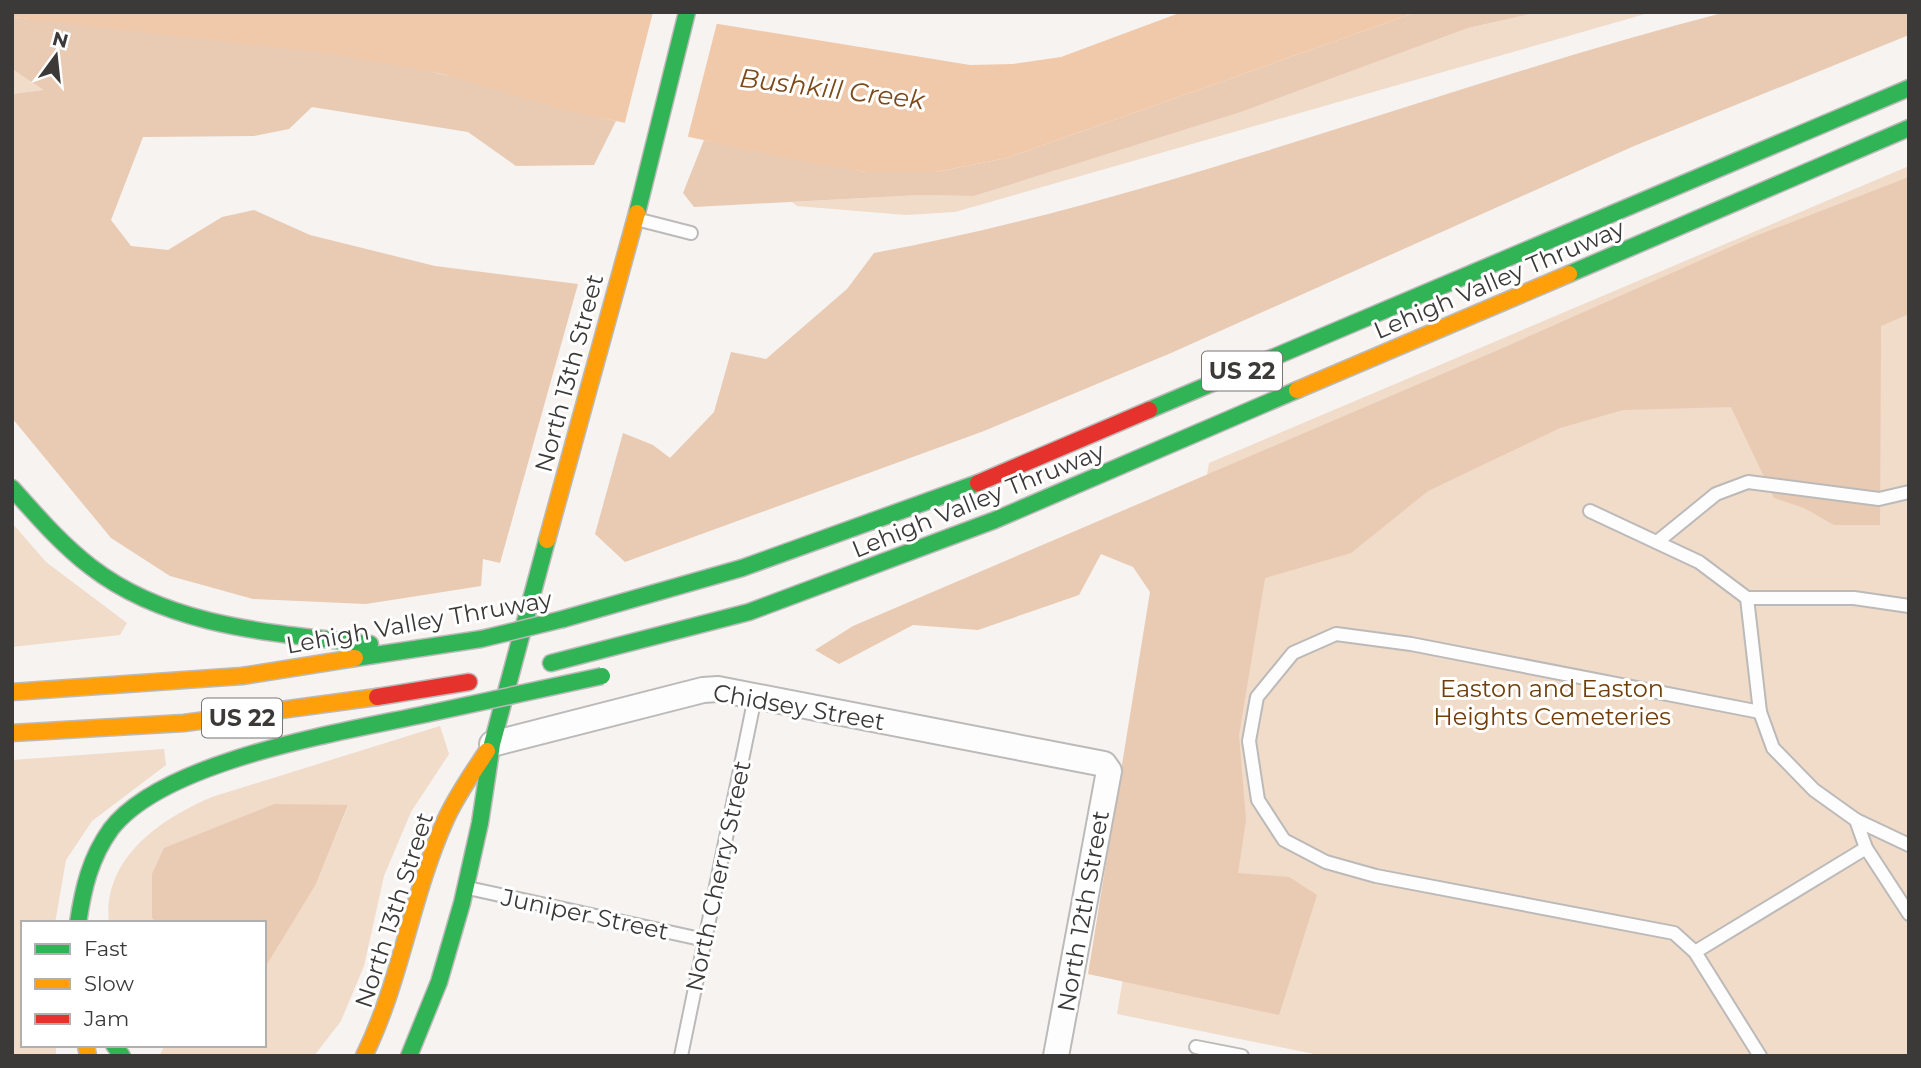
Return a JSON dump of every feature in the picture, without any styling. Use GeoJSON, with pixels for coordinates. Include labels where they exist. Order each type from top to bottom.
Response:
{"type":"FeatureCollection","features":[{"type":"Feature","properties":{"kind":"main road","name":"North 13th Street"},"geometry":{"type":"LineString","coordinates":[[409,1056],[432,1000],[465,888],[483,811],[492,744],[635,219],[687,12]]}},
{"type":"Feature","properties":{"kind":"main road","name":"Lehigh Valley Thruway"},"geometry":{"type":"LineString","coordinates":[[12,692],[242,676],[481,639],[563,619],[755,563],[976,484],[1909,88]]}},
{"type":"Feature","properties":{"kind":"main road","name":"Lehigh Valley Thruway"},"geometry":{"type":"LineString","coordinates":[[12,733],[138,727],[257,716],[481,680],[749,612],[995,520],[1909,128]]}},
{"type":"Feature","properties":{"kind":"main road"},"geometry":{"type":"LineString","coordinates":[[12,488],[74,555],[120,588],[170,612],[222,626],[417,650]]}},
{"type":"Feature","properties":{"kind":"main road"},"geometry":{"type":"LineString","coordinates":[[78,921],[83,889],[96,852],[118,820],[148,795],[216,766],[321,736],[603,676],[638,642]]}},
{"type":"Feature","properties":{"kind":"main road","name":"North 13th Street"},"geometry":{"type":"LineString","coordinates":[[364,1056],[395,987],[441,830],[454,803],[492,744]]}},
{"type":"Feature","properties":{"kind":"street","name":"Chidsey Street"},"geometry":{"type":"LineString","coordinates":[[492,744],[703,690],[755,696],[1108,766]]}},
{"type":"Feature","properties":{"kind":"street","name":"North 12th Street"},"geometry":{"type":"LineString","coordinates":[[1056,1056],[1108,766]]}},
{"type":"Feature","properties":{"kind":"lane"},"geometry":{"type":"LineString","coordinates":[[635,219],[691,233]]}},
{"type":"Feature","properties":{"kind":"lane"},"geometry":{"type":"LineString","coordinates":[[1657,542],[1716,494],[1748,482],[1782,489],[1878,499],[1909,492]]}},
{"type":"Feature","properties":{"kind":"lane"},"geometry":{"type":"LineString","coordinates":[[1590,511],[1699,562],[1747,598],[1854,598],[1909,606]]}},
{"type":"Feature","properties":{"kind":"lane"},"geometry":{"type":"LineString","coordinates":[[1747,598],[1760,712],[1773,748],[1814,790],[1856,820],[1909,845]]}},
{"type":"Feature","properties":{"kind":"lane"},"geometry":{"type":"LineString","coordinates":[[1760,712],[1411,644],[1336,634],[1293,653],[1257,696],[1249,741],[1258,800],[1284,839],[1326,862],[1376,876],[1674,933],[1695,952],[1760,1056]]}},
{"type":"Feature","properties":{"kind":"lane","name":"North Cherry Street"},"geometry":{"type":"LineString","coordinates":[[681,1056],[755,696]]}},
{"type":"Feature","properties":{"kind":"lane"},"geometry":{"type":"LineString","coordinates":[[1856,820],[1866,848],[1909,914]]}},
{"type":"Feature","properties":{"kind":"lane"},"geometry":{"type":"LineString","coordinates":[[1695,952],[1866,848]]}},
{"type":"Feature","properties":{"kind":"lane","name":"Juniper Street"},"geometry":{"type":"LineString","coordinates":[[465,888],[705,940]]}},
{"type":"Feature","properties":{"kind":"lane"},"geometry":{"type":"LineString","coordinates":[[1196,1046],[1242,1056]]}},
{"type":"Feature","properties":{"kind":"green space"},"geometry":{"type":"Polygon","coordinates":[[[1539,12],[1652,12],[955,212],[906,215],[797,206],[792,202],[920,195],[974,196],[1241,112],[1468,28],[1539,12]]]}},
{"type":"Feature","properties":{"kind":"green space"},"geometry":{"type":"Polygon","coordinates":[[[12,69],[45,90],[12,94],[12,69]]]}},
{"type":"Feature","properties":{"kind":"green space","name":"Easton and Easton Heights Cemeteries"},"geometry":{"type":"Polygon","coordinates":[[[1909,166],[1909,1056],[1324,1056],[1117,1014],[1209,463],[1909,166]]]}},
{"type":"Feature","properties":{"kind":"green space"},"geometry":{"type":"Polygon","coordinates":[[[12,523],[46,562],[127,623],[120,635],[12,647],[12,523]]]}},
{"type":"Feature","properties":{"kind":"green space"},"geometry":{"type":"Polygon","coordinates":[[[440,726],[449,754],[411,812],[384,876],[364,966],[341,1021],[314,1056],[159,1056],[164,1047],[266,1047],[266,962],[316,884],[348,806],[274,804],[226,824],[152,918],[154,921],[109,921],[109,900],[115,879],[138,844],[173,817],[212,797],[440,726]]]}},
{"type":"Feature","properties":{"kind":"green space"},"geometry":{"type":"Polygon","coordinates":[[[164,749],[166,765],[92,821],[66,860],[55,921],[21,921],[21,1047],[56,1047],[56,1056],[12,1056],[12,760],[164,749]]]}},
{"type":"Feature","properties":{"kind":"shaded area"},"geometry":{"type":"Polygon","coordinates":[[[1417,12],[1539,12],[1468,28],[1241,112],[974,196],[920,195],[694,207],[683,193],[704,140],[866,172],[936,172],[1007,158],[1417,12]]]}},
{"type":"Feature","properties":{"kind":"shaded area"},"geometry":{"type":"Polygon","coordinates":[[[1726,12],[1909,12],[1909,35],[1634,146],[1171,353],[984,431],[625,562],[595,534],[623,433],[653,445],[670,458],[714,412],[731,352],[766,359],[847,289],[874,253],[982,230],[1196,173],[1513,73],[1726,12]]]}},
{"type":"Feature","properties":{"kind":"shaded area"},"geometry":{"type":"Polygon","coordinates":[[[12,17],[227,39],[388,63],[463,79],[616,121],[594,165],[516,166],[468,132],[312,107],[289,129],[254,136],[143,137],[111,220],[131,246],[168,250],[222,217],[254,210],[310,235],[435,266],[578,284],[500,563],[483,559],[481,586],[366,604],[253,599],[170,576],[111,538],[12,418],[12,94],[44,90],[12,69],[12,17]]]}},
{"type":"Feature","properties":{"kind":"shaded area"},"geometry":{"type":"Polygon","coordinates":[[[1909,177],[1909,314],[1881,326],[1880,525],[1834,525],[1804,508],[1774,498],[1731,407],[1623,410],[1560,428],[1428,491],[1351,553],[1265,578],[1239,735],[1246,820],[1238,873],[1289,877],[1317,895],[1279,1015],[1088,974],[1150,592],[1133,567],[1101,554],[1079,595],[978,630],[913,625],[839,664],[815,650],[853,626],[1496,351],[1753,237],[1909,177]]]}},
{"type":"Feature","properties":{"kind":"shaded area"},"geometry":{"type":"Polygon","coordinates":[[[274,804],[348,805],[316,884],[266,964],[266,921],[154,921],[152,918],[152,874],[164,848],[274,804]]]}},
{"type":"Feature","properties":{"kind":"water","name":"Bushkill Creek"},"geometry":{"type":"Polygon","coordinates":[[[12,12],[645,12],[970,65],[1013,64],[1061,57],[1182,12],[1417,12],[1007,158],[936,172],[866,172],[786,158],[561,109],[442,74],[333,54],[12,17],[12,12]]]}},
{"type":"Feature","properties":{"kind":"pier"},"geometry":{"type":"Polygon","coordinates":[[[653,12],[718,19],[687,140],[624,126],[653,12]]]}},
{"type":"Feature","properties":{"kind":"traffic: fast"},"geometry":{"type":"LineString","coordinates":[[637,213],[687,12]]}},
{"type":"Feature","properties":{"kind":"traffic: fast"},"geometry":{"type":"LineString","coordinates":[[1149,410],[1909,88]]}},
{"type":"Feature","properties":{"kind":"traffic: fast"},"geometry":{"type":"LineString","coordinates":[[1569,274],[1909,128]]}},
{"type":"Feature","properties":{"kind":"traffic: fast"},"geometry":{"type":"LineString","coordinates":[[551,663],[749,612],[995,520],[1297,390]]}},
{"type":"Feature","properties":{"kind":"traffic: fast"},"geometry":{"type":"LineString","coordinates":[[563,619],[742,568],[978,483]]}},
{"type":"Feature","properties":{"kind":"traffic: fast"},"geometry":{"type":"LineString","coordinates":[[12,488],[50,529],[91,567],[122,587],[155,603],[224,624],[370,644]]}},
{"type":"Feature","properties":{"kind":"traffic: fast"},"geometry":{"type":"LineString","coordinates":[[409,1056],[439,982],[462,903],[480,823],[492,744],[547,540]]}},
{"type":"Feature","properties":{"kind":"traffic: fast"},"geometry":{"type":"LineString","coordinates":[[481,639],[563,619]]}},
{"type":"Feature","properties":{"kind":"traffic: fast"},"geometry":{"type":"LineString","coordinates":[[355,658],[481,639]]}},
{"type":"Feature","properties":{"kind":"traffic: fast"},"geometry":{"type":"LineString","coordinates":[[426,714],[602,676]]}},
{"type":"Feature","properties":{"kind":"traffic: fast"},"geometry":{"type":"LineString","coordinates":[[78,921],[85,886],[93,863],[111,829],[136,805],[171,784],[257,752],[426,714]]}},
{"type":"Feature","properties":{"kind":"traffic: fast"},"geometry":{"type":"LineString","coordinates":[[115,1047],[122,1056]]}},
{"type":"Feature","properties":{"kind":"traffic: slow"},"geometry":{"type":"LineString","coordinates":[[547,540],[637,213]]}},
{"type":"Feature","properties":{"kind":"traffic: slow"},"geometry":{"type":"LineString","coordinates":[[1297,390],[1569,274]]}},
{"type":"Feature","properties":{"kind":"traffic: slow"},"geometry":{"type":"LineString","coordinates":[[12,692],[242,676],[355,658]]}},
{"type":"Feature","properties":{"kind":"traffic: slow"},"geometry":{"type":"LineString","coordinates":[[12,733],[184,723],[377,697]]}},
{"type":"Feature","properties":{"kind":"traffic: slow"},"geometry":{"type":"LineString","coordinates":[[364,1056],[397,969],[433,850],[454,803],[487,751]]}},
{"type":"Feature","properties":{"kind":"traffic: slow"},"geometry":{"type":"LineString","coordinates":[[86,1047],[88,1056]]}},
{"type":"Feature","properties":{"kind":"traffic: jam"},"geometry":{"type":"LineString","coordinates":[[978,483],[1149,410]]}},
{"type":"Feature","properties":{"kind":"traffic: jam"},"geometry":{"type":"LineString","coordinates":[[377,697],[469,682]]}}]}
